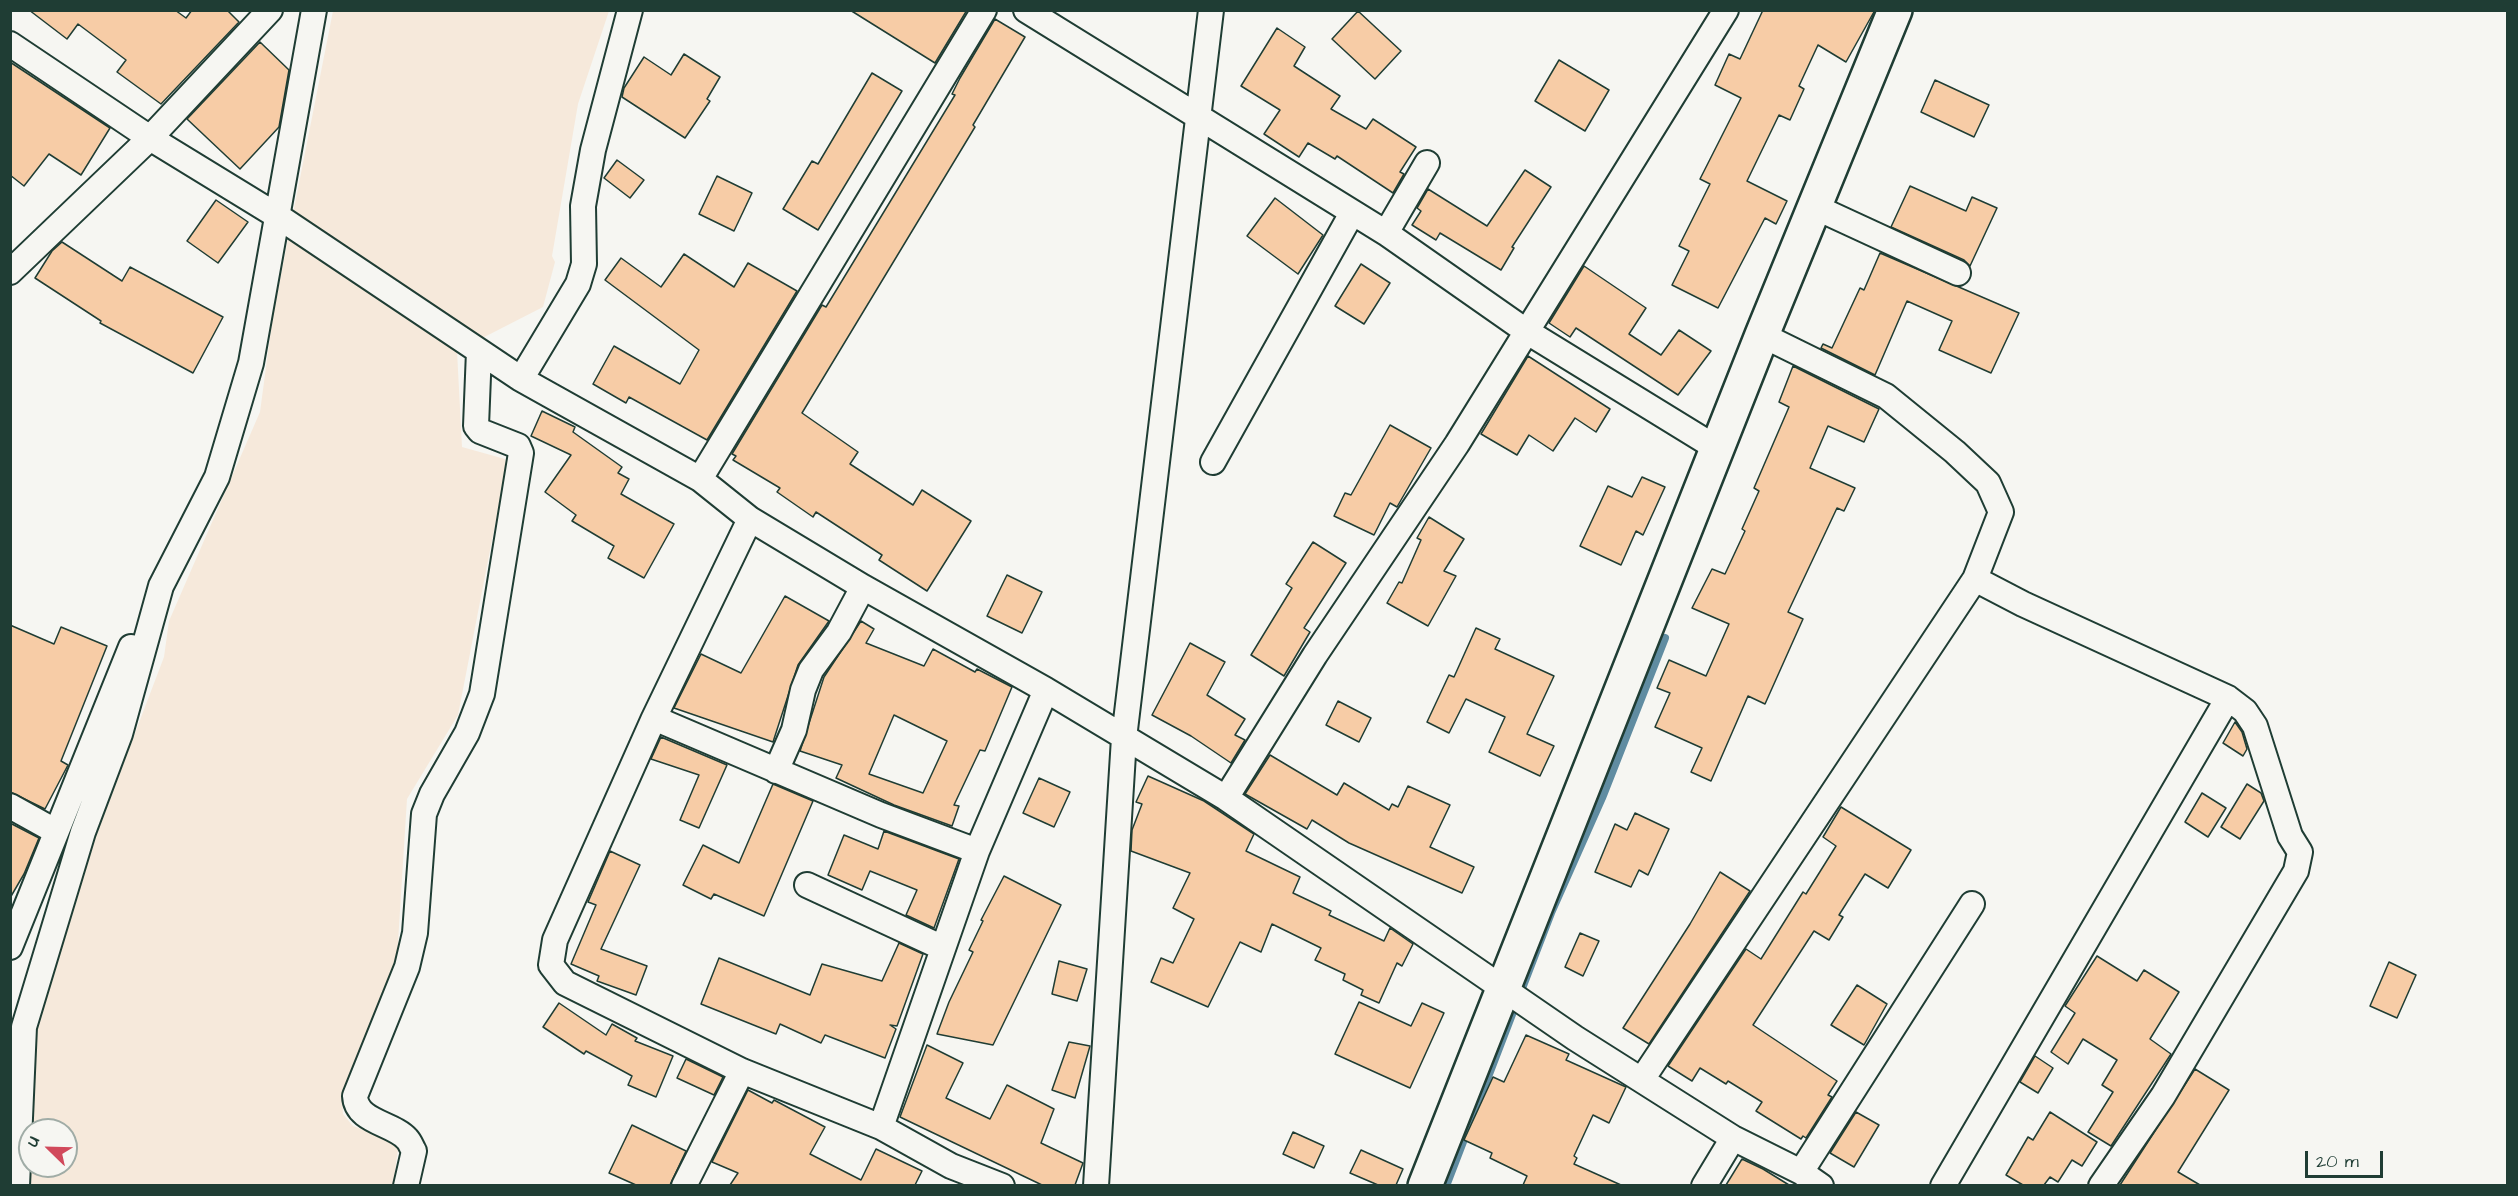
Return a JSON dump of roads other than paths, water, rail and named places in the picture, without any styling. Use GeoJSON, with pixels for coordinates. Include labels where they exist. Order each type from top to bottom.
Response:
{"type":"FeatureCollection","features":[{"type":"Feature","properties":{"kind":"main road"},"geometry":{"type":"LineString","coordinates":[[1425,1185],[1505,989],[1762,334],[1895,10]]}},
{"type":"Feature","properties":{"kind":"street"},"geometry":{"type":"LineString","coordinates":[[10,272],[150,138],[270,10]]}},
{"type":"Feature","properties":{"kind":"street"},"geometry":{"type":"LineString","coordinates":[[10,947],[134,640],[217,477],[251,363],[279,217],[314,10]]}},
{"type":"Feature","properties":{"kind":"street"},"geometry":{"type":"LineString","coordinates":[[521,379],[578,284],[584,264],[583,206],[593,150],[630,10]]}},
{"type":"Feature","properties":{"kind":"street"},"geometry":{"type":"LineString","coordinates":[[700,479],[984,10]]}},
{"type":"Feature","properties":{"kind":"street"},"geometry":{"type":"LineString","coordinates":[[1026,10],[1386,233],[1526,331],[1718,449]]}},
{"type":"Feature","properties":{"kind":"street"},"geometry":{"type":"LineString","coordinates":[[1096,1185],[1124,738],[1210,10]]}},
{"type":"Feature","properties":{"kind":"street"},"geometry":{"type":"LineString","coordinates":[[1226,798],[1315,655],[1456,444],[1726,10]]}},
{"type":"Feature","properties":{"kind":"street"},"geometry":{"type":"LineString","coordinates":[[10,44],[150,138],[279,217],[521,379],[700,479],[750,519],[863,587],[1046,690],[1226,798],[1575,1038],[1643,1078],[1733,1138],[1801,1172],[1821,1185]]}},
{"type":"Feature","properties":{"kind":"street"},"geometry":{"type":"LineString","coordinates":[[1386,233],[1427,164]]}},
{"type":"Feature","properties":{"kind":"street"},"geometry":{"type":"LineString","coordinates":[[1815,207],[1958,273]]}},
{"type":"Feature","properties":{"kind":"street"},"geometry":{"type":"LineString","coordinates":[[1213,462],[1352,213]]}},
{"type":"Feature","properties":{"kind":"street"},"geometry":{"type":"LineString","coordinates":[[1643,1078],[1975,579],[2001,512],[1988,483],[1955,452],[1886,396],[1762,334]]}},
{"type":"Feature","properties":{"kind":"street"},"geometry":{"type":"LineString","coordinates":[[406,1185],[414,1151],[407,1138],[368,1115],[356,1103],[355,1096],[407,967],[415,933],[424,814],[432,794],[467,733],[482,694],[521,453],[518,446],[480,431],[476,426],[479,351]]}},
{"type":"Feature","properties":{"kind":"street"},"geometry":{"type":"LineString","coordinates":[[750,519],[654,718],[555,940],[551,965],[565,983],[742,1071],[881,1127],[946,1176],[1002,1185]]}},
{"type":"Feature","properties":{"kind":"street"},"geometry":{"type":"LineString","coordinates":[[1975,579],[2023,604],[2228,698],[2245,711],[2255,726],[2290,836],[2300,852],[2296,871],[2163,1096],[2101,1185]]}},
{"type":"Feature","properties":{"kind":"street"},"geometry":{"type":"LineString","coordinates":[[17,1185],[24,1027],[83,831],[120,734],[161,585]]}},
{"type":"Feature","properties":{"kind":"street"},"geometry":{"type":"LineString","coordinates":[[776,771],[794,730],[803,690],[811,670],[839,632],[863,587]]}},
{"type":"Feature","properties":{"kind":"street"},"geometry":{"type":"LineString","coordinates":[[881,1127],[977,851],[1046,690]]}},
{"type":"Feature","properties":{"kind":"street"},"geometry":{"type":"LineString","coordinates":[[1943,1185],[2228,698]]}},
{"type":"Feature","properties":{"kind":"street"},"geometry":{"type":"LineString","coordinates":[[654,718],[776,771],[977,851]]}},
{"type":"Feature","properties":{"kind":"street"},"geometry":{"type":"LineString","coordinates":[[10,806],[55,831]]}},
{"type":"Feature","properties":{"kind":"street"},"geometry":{"type":"LineString","coordinates":[[807,885],[943,948]]}},
{"type":"Feature","properties":{"kind":"street"},"geometry":{"type":"LineString","coordinates":[[1801,1172],[1972,904]]}},
{"type":"Feature","properties":{"kind":"street"},"geometry":{"type":"LineString","coordinates":[[690,1183],[742,1071]]}},
{"type":"Feature","properties":{"kind":"street"},"geometry":{"type":"LineString","coordinates":[[1704,1185],[1733,1138]]}},
{"type":"Feature","properties":{"kind":"waterway"},"geometry":{"type":"LineString","coordinates":[[1446,1186],[1551,913],[1602,798],[1665,638]]}}]}
